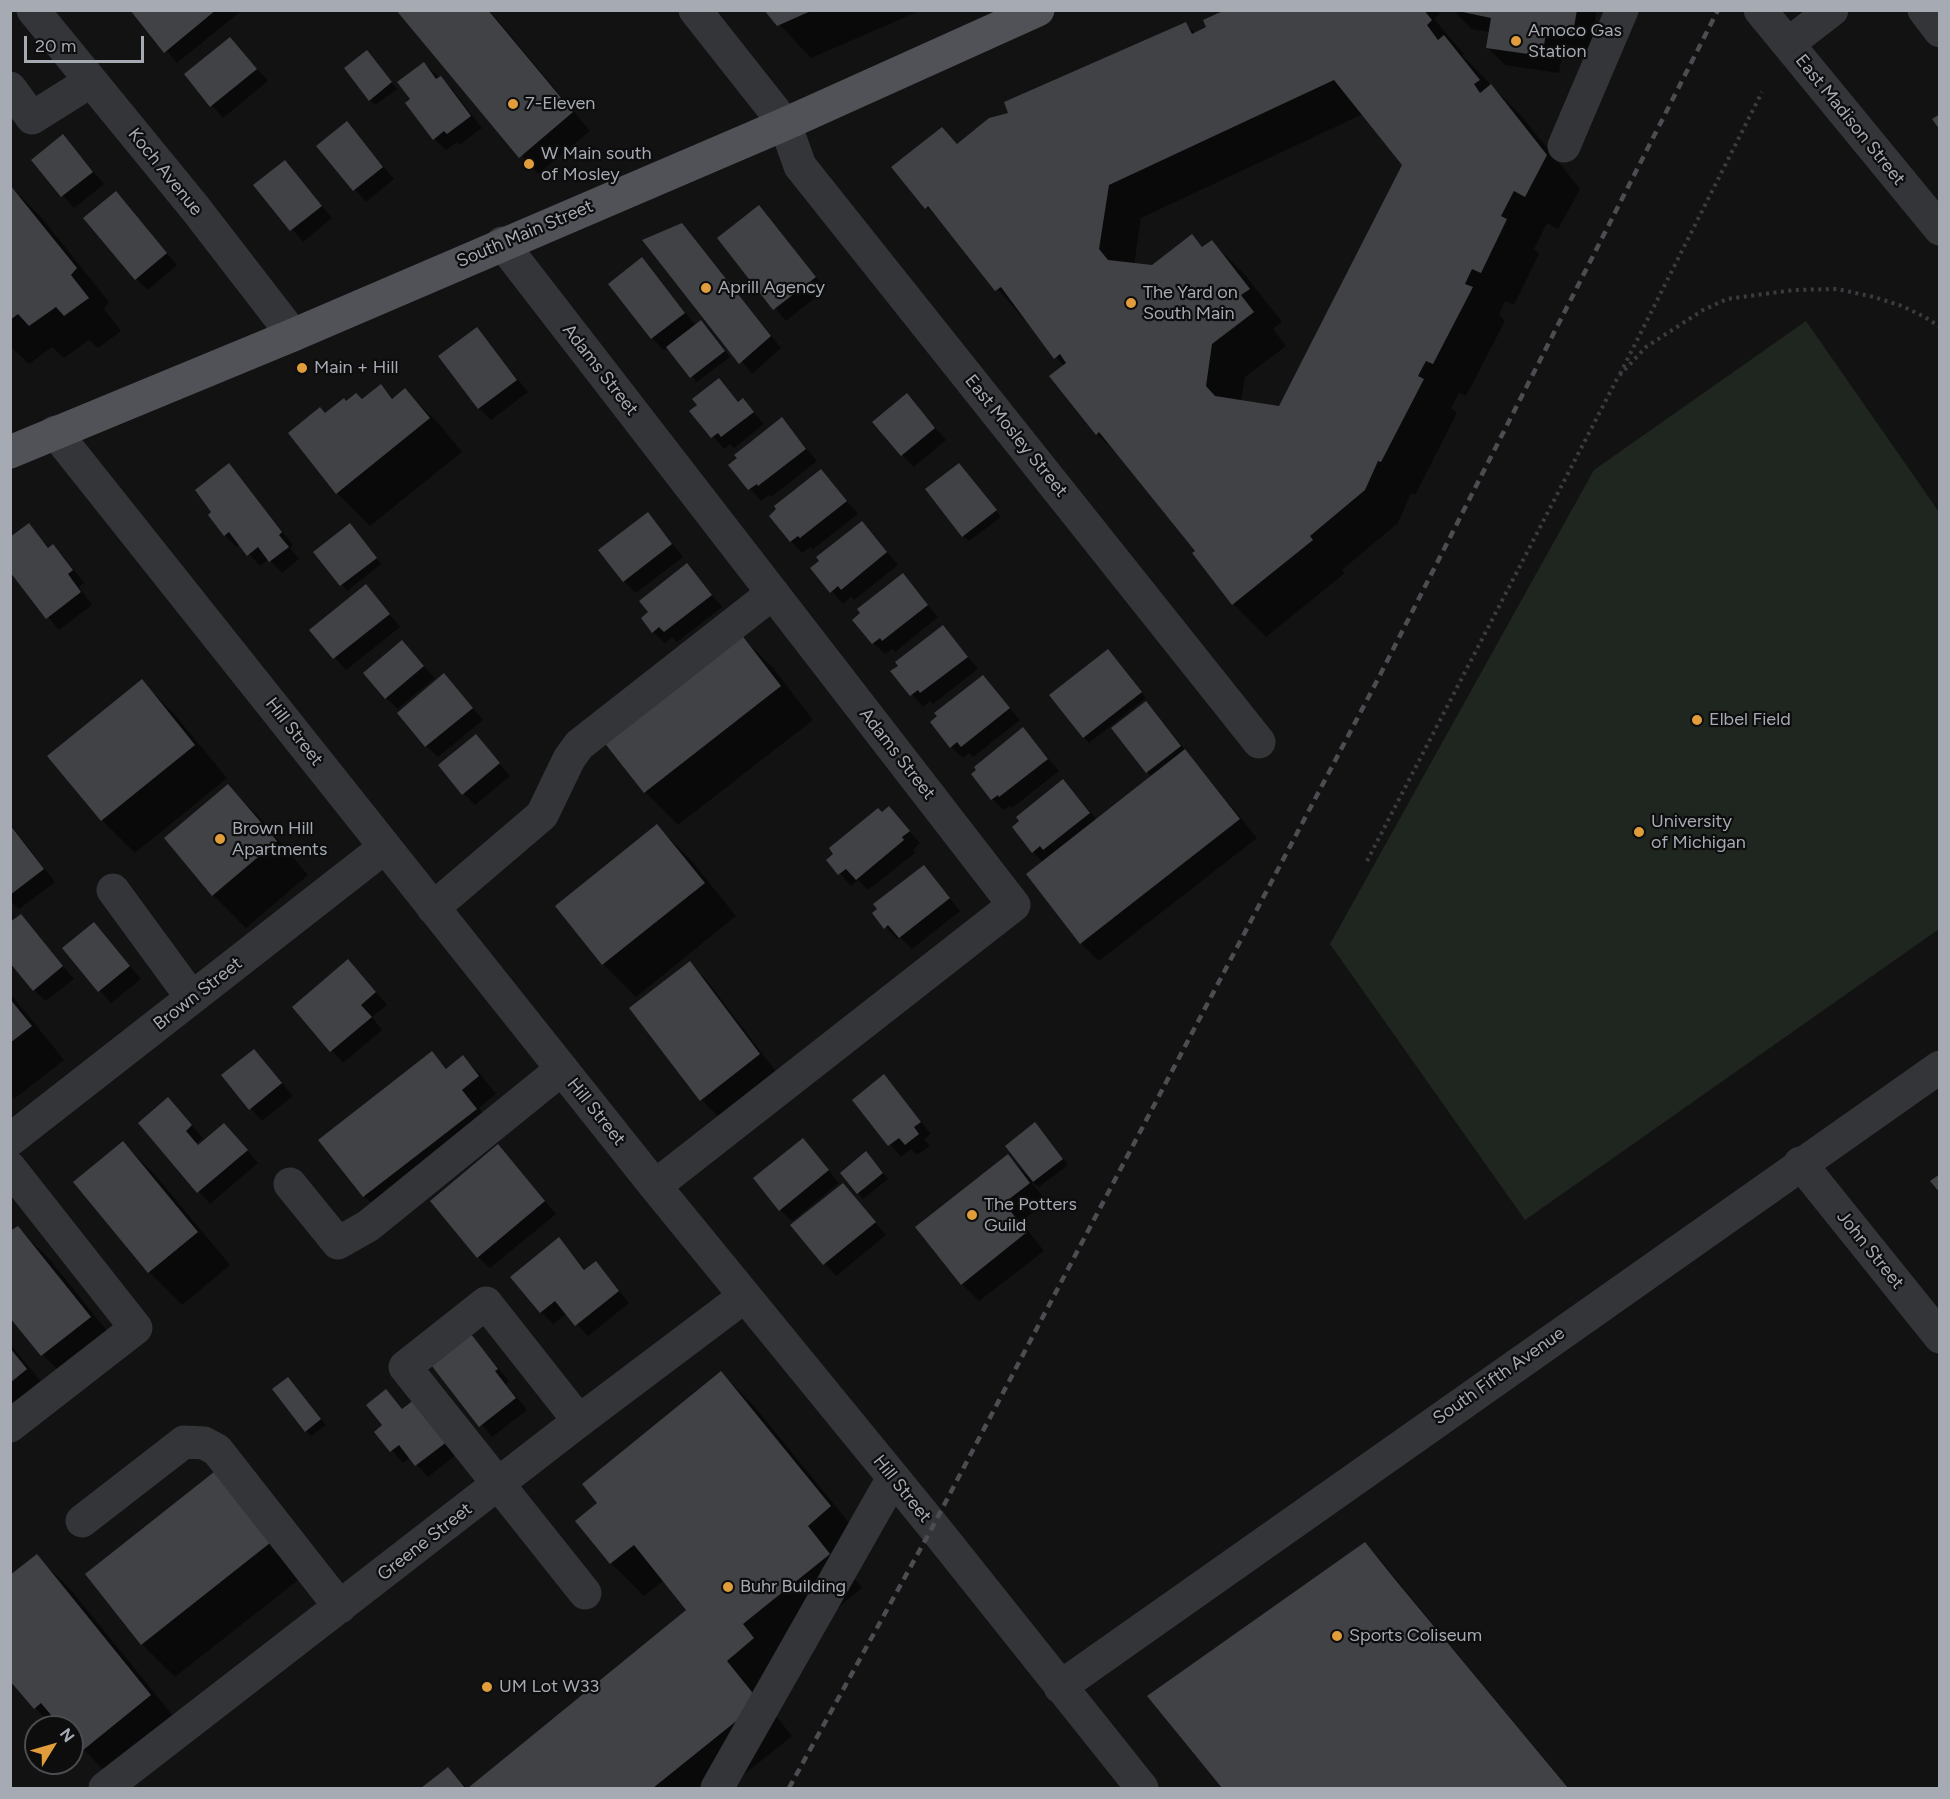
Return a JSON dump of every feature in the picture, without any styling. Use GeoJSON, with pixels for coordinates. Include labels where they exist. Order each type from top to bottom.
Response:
{"type":"FeatureCollection","features":[{"type":"Feature","properties":{"kind":"main road","name":"South Main Street"},"geometry":{"type":"LineString","coordinates":[[10,452],[293,335],[502,243],[785,124],[1038,10]]}},
{"type":"Feature","properties":{"kind":"street","name":"Koch Avenue"},"geometry":{"type":"LineString","coordinates":[[33,10],[293,335]]}},
{"type":"Feature","properties":{"kind":"street","name":"East Mosley Street"},"geometry":{"type":"LineString","coordinates":[[695,10],[785,124],[800,166],[1259,741]]}},
{"type":"Feature","properties":{"kind":"street"},"geometry":{"type":"LineString","coordinates":[[1564,146],[1622,10]]}},
{"type":"Feature","properties":{"kind":"street","name":"East Madison Street"},"geometry":{"type":"LineString","coordinates":[[1760,10],[1940,229]]}},
{"type":"Feature","properties":{"kind":"street"},"geometry":{"type":"LineString","coordinates":[[1788,44],[1832,10]]}},
{"type":"Feature","properties":{"kind":"street"},"geometry":{"type":"LineString","coordinates":[[1924,10],[1940,31]]}},
{"type":"Feature","properties":{"kind":"street"},"geometry":{"type":"LineString","coordinates":[[10,88],[32,118],[91,81]]}},
{"type":"Feature","properties":{"kind":"street","name":"Adams Street"},"geometry":{"type":"LineString","coordinates":[[502,243],[1014,905],[655,1186]]}},
{"type":"Feature","properties":{"kind":"street","name":"Hill Street"},"geometry":{"type":"LineString","coordinates":[[56,432],[562,1070],[1142,1788]]}},
{"type":"Feature","properties":{"kind":"street"},"geometry":{"type":"LineString","coordinates":[[433,908],[535,823],[547,808],[568,759],[579,745],[773,593]]}},
{"type":"Feature","properties":{"kind":"street","name":"Brown Street"},"geometry":{"type":"LineString","coordinates":[[10,1140],[385,847]]}},
{"type":"Feature","properties":{"kind":"street"},"geometry":{"type":"LineString","coordinates":[[113,890],[192,998]]}},
{"type":"Feature","properties":{"kind":"street","name":"South Fifth Avenue"},"geometry":{"type":"LineString","coordinates":[[1060,1687],[1800,1163],[1940,1067]]}},
{"type":"Feature","properties":{"kind":"street"},"geometry":{"type":"LineString","coordinates":[[290,1184],[338,1243],[368,1226],[562,1070]]}},
{"type":"Feature","properties":{"kind":"street","name":"John Street"},"geometry":{"type":"LineString","coordinates":[[1800,1163],[1940,1337]]}},
{"type":"Feature","properties":{"kind":"street"},"geometry":{"type":"LineString","coordinates":[[10,1168],[136,1328],[10,1426]]}},
{"type":"Feature","properties":{"kind":"street","name":"Greene Street"},"geometry":{"type":"LineString","coordinates":[[105,1788],[579,1421],[745,1296]]}},
{"type":"Feature","properties":{"kind":"street"},"geometry":{"type":"LineString","coordinates":[[579,1421],[486,1303],[405,1367],[585,1593]]}},
{"type":"Feature","properties":{"kind":"street"},"geometry":{"type":"LineString","coordinates":[[82,1521],[184,1442],[204,1443],[217,1450],[340,1607]]}},
{"type":"Feature","properties":{"kind":"street"},"geometry":{"type":"LineString","coordinates":[[717,1788],[893,1478]]}},
{"type":"Feature","properties":{"kind":"path"},"geometry":{"type":"LineString","coordinates":[[1367,861],[1618,377],[1762,92]]}},
{"type":"Feature","properties":{"kind":"path"},"geometry":{"type":"LineString","coordinates":[[1618,377],[1646,348],[1702,310],[1727,299],[1760,294],[1837,289],[1902,306],[1940,327]]}},
{"type":"Feature","properties":{"kind":"shaded area","name":"Elbel Field"},"geometry":{"type":"Polygon","coordinates":[[[1806,321],[1939,512],[1939,929],[1525,1220],[1330,944],[1594,470],[1806,321]]]}},
{"type":"Feature","properties":{"kind":"building"},"geometry":{"type":"Polygon","coordinates":[[[130,10],[216,10],[164,53],[130,10]]]}},
{"type":"Feature","properties":{"kind":"building"},"geometry":{"type":"Polygon","coordinates":[[[396,10],[488,10],[573,112],[519,158],[396,10]]]}},
{"type":"Feature","properties":{"kind":"building"},"geometry":{"type":"Polygon","coordinates":[[[764,10],[813,10],[777,26],[764,10]]]}},
{"type":"Feature","properties":{"kind":"building","name":"The Yard on South Main"},"geometry":{"type":"Polygon","coordinates":[[[1225,10],[1424,10],[1432,20],[1427,25],[1438,40],[1444,35],[1480,80],[1474,84],[1480,93],[1491,84],[1547,155],[1525,197],[1514,191],[1501,216],[1507,219],[1481,273],[1472,269],[1465,284],[1473,287],[1433,364],[1426,361],[1418,376],[1424,379],[1381,462],[1378,461],[1365,490],[1310,536],[1313,540],[1232,605],[1192,553],[1195,551],[1099,432],[1096,435],[1049,376],[1066,363],[1060,354],[1054,359],[1001,287],[995,291],[928,206],[925,209],[891,167],[942,127],[957,144],[989,118],[1008,113],[1004,102],[1186,22],[1192,34],[1206,27],[1203,20],[1225,10]],[[1334,80],[1109,185],[1099,249],[1108,260],[1152,265],[1192,234],[1202,247],[1212,240],[1250,289],[1241,295],[1254,312],[1212,344],[1206,386],[1215,396],[1279,406],[1402,165],[1334,80]]]}},
{"type":"Feature","properties":{"kind":"building","name":"Amoco Gas Station"},"geometry":{"type":"Polygon","coordinates":[[[1453,10],[1577,10],[1573,33],[1547,28],[1542,56],[1486,48],[1491,18],[1453,10]]]}},
{"type":"Feature","properties":{"kind":"building"},"geometry":{"type":"Polygon","coordinates":[[[230,37],[257,69],[210,107],[184,74],[230,37]]]}},
{"type":"Feature","properties":{"kind":"building"},"geometry":{"type":"Polygon","coordinates":[[[367,50],[392,82],[369,101],[344,68],[367,50]]]}},
{"type":"Feature","properties":{"kind":"building"},"geometry":{"type":"Polygon","coordinates":[[[424,62],[436,79],[441,76],[471,116],[447,134],[444,131],[433,140],[405,103],[410,99],[397,82],[424,62]]]}},
{"type":"Feature","properties":{"kind":"building"},"geometry":{"type":"Polygon","coordinates":[[[1940,114],[1940,130],[1932,119],[1940,114]]]}},
{"type":"Feature","properties":{"kind":"building"},"geometry":{"type":"Polygon","coordinates":[[[347,121],[383,167],[353,191],[316,146],[347,121]]]}},
{"type":"Feature","properties":{"kind":"building"},"geometry":{"type":"Polygon","coordinates":[[[63,134],[93,172],[61,197],[31,160],[63,134]]]}},
{"type":"Feature","properties":{"kind":"building"},"geometry":{"type":"Polygon","coordinates":[[[285,160],[322,206],[290,231],[253,185],[285,160]]]}},
{"type":"Feature","properties":{"kind":"building"},"geometry":{"type":"Polygon","coordinates":[[[10,185],[77,268],[71,275],[89,298],[64,316],[56,307],[29,326],[18,314],[10,320],[10,185]]]}},
{"type":"Feature","properties":{"kind":"building"},"geometry":{"type":"Polygon","coordinates":[[[116,191],[167,253],[135,280],[83,218],[116,191]]]}},
{"type":"Feature","properties":{"kind":"building"},"geometry":{"type":"Polygon","coordinates":[[[759,205],[816,277],[773,310],[717,238],[759,205]]]}},
{"type":"Feature","properties":{"kind":"building","name":"Aprill Agency"},"geometry":{"type":"Polygon","coordinates":[[[682,223],[771,336],[739,364],[642,240],[682,223]]]}},
{"type":"Feature","properties":{"kind":"building"},"geometry":{"type":"Polygon","coordinates":[[[642,257],[685,313],[651,339],[608,284],[642,257]]]}},
{"type":"Feature","properties":{"kind":"building"},"geometry":{"type":"Polygon","coordinates":[[[701,320],[725,351],[690,378],[666,347],[701,320]]]}},
{"type":"Feature","properties":{"kind":"building"},"geometry":{"type":"Polygon","coordinates":[[[477,327],[517,380],[478,409],[438,356],[477,327]]]}},
{"type":"Feature","properties":{"kind":"building"},"geometry":{"type":"Polygon","coordinates":[[[719,378],[738,402],[743,398],[754,412],[721,437],[718,433],[711,438],[689,411],[697,405],[692,399],[719,378]]]}},
{"type":"Feature","properties":{"kind":"building"},"geometry":{"type":"Polygon","coordinates":[[[381,384],[392,399],[405,388],[430,418],[336,494],[288,433],[320,407],[325,413],[344,398],[346,401],[356,393],[362,399],[381,384]]]}},
{"type":"Feature","properties":{"kind":"building"},"geometry":{"type":"Polygon","coordinates":[[[907,393],[935,428],[901,456],[872,422],[907,393]]]}},
{"type":"Feature","properties":{"kind":"building"},"geometry":{"type":"Polygon","coordinates":[[[782,417],[806,449],[758,486],[757,484],[748,490],[728,465],[737,458],[734,455],[782,417]]]}},
{"type":"Feature","properties":{"kind":"building"},"geometry":{"type":"Polygon","coordinates":[[[229,463],[282,532],[279,535],[289,547],[269,562],[258,547],[247,556],[229,532],[224,536],[208,515],[211,512],[195,490],[229,463]]]}},
{"type":"Feature","properties":{"kind":"building"},"geometry":{"type":"Polygon","coordinates":[[[959,463],[997,510],[962,537],[925,489],[959,463]]]}},
{"type":"Feature","properties":{"kind":"building"},"geometry":{"type":"Polygon","coordinates":[[[821,469],[847,501],[800,538],[798,536],[790,542],[769,516],[776,509],[774,506],[821,469]]]}},
{"type":"Feature","properties":{"kind":"building"},"geometry":{"type":"Polygon","coordinates":[[[648,512],[672,544],[623,582],[598,550],[648,512]]]}},
{"type":"Feature","properties":{"kind":"building"},"geometry":{"type":"Polygon","coordinates":[[[862,521],[887,552],[841,590],[838,586],[830,593],[810,568],[819,561],[816,557],[862,521]]]}},
{"type":"Feature","properties":{"kind":"building"},"geometry":{"type":"Polygon","coordinates":[[[29,523],[48,548],[53,544],[73,570],[68,574],[81,592],[46,619],[10,572],[10,537],[29,523]]]}},
{"type":"Feature","properties":{"kind":"building"},"geometry":{"type":"Polygon","coordinates":[[[350,523],[377,558],[340,586],[313,552],[350,523]]]}},
{"type":"Feature","properties":{"kind":"building"},"geometry":{"type":"Polygon","coordinates":[[[687,563],[712,595],[664,632],[659,627],[652,633],[641,618],[648,612],[639,601],[687,563]]]}},
{"type":"Feature","properties":{"kind":"building"},"geometry":{"type":"Polygon","coordinates":[[[903,573],[928,605],[882,641],[880,638],[872,644],[852,620],[860,613],[857,609],[903,573]]]}},
{"type":"Feature","properties":{"kind":"building"},"geometry":{"type":"Polygon","coordinates":[[[366,584],[390,614],[333,659],[309,630],[366,584]]]}},
{"type":"Feature","properties":{"kind":"building"},"geometry":{"type":"Polygon","coordinates":[[[943,625],[968,657],[920,693],[918,690],[910,696],[890,671],[898,666],[895,662],[943,625]]]}},
{"type":"Feature","properties":{"kind":"building"},"geometry":{"type":"Polygon","coordinates":[[[741,634],[781,686],[644,793],[603,741],[741,634]]]}},
{"type":"Feature","properties":{"kind":"building"},"geometry":{"type":"Polygon","coordinates":[[[402,640],[424,666],[385,699],[363,673],[402,640]]]}},
{"type":"Feature","properties":{"kind":"building"},"geometry":{"type":"Polygon","coordinates":[[[1108,649],[1142,692],[1083,738],[1049,695],[1108,649]]]}},
{"type":"Feature","properties":{"kind":"building"},"geometry":{"type":"Polygon","coordinates":[[[444,673],[473,708],[425,747],[397,713],[444,673]]]}},
{"type":"Feature","properties":{"kind":"building"},"geometry":{"type":"Polygon","coordinates":[[[983,675],[1010,708],[961,747],[957,742],[950,748],[930,722],[937,716],[934,713],[983,675]]]}},
{"type":"Feature","properties":{"kind":"building"},"geometry":{"type":"Polygon","coordinates":[[[142,679],[195,745],[101,821],[47,756],[142,679]]]}},
{"type":"Feature","properties":{"kind":"building"},"geometry":{"type":"Polygon","coordinates":[[[1146,701],[1181,746],[1146,773],[1111,728],[1146,701]]]}},
{"type":"Feature","properties":{"kind":"building"},"geometry":{"type":"Polygon","coordinates":[[[1023,727],[1048,759],[999,797],[998,795],[991,800],[971,774],[976,770],[974,767],[1023,727]]]}},
{"type":"Feature","properties":{"kind":"building"},"geometry":{"type":"Polygon","coordinates":[[[476,734],[500,763],[462,795],[438,765],[476,734]]]}},
{"type":"Feature","properties":{"kind":"building"},"geometry":{"type":"Polygon","coordinates":[[[1185,749],[1240,819],[1080,944],[1026,874],[1185,749]]]}},
{"type":"Feature","properties":{"kind":"building"},"geometry":{"type":"Polygon","coordinates":[[[1063,779],[1090,813],[1043,850],[1040,846],[1032,853],[1012,827],[1019,821],[1016,817],[1063,779]]]}},
{"type":"Feature","properties":{"kind":"building","name":"Brown Hill Apartments"},"geometry":{"type":"Polygon","coordinates":[[[228,784],[277,841],[212,896],[164,838],[228,784]]]}},
{"type":"Feature","properties":{"kind":"building"},"geometry":{"type":"Polygon","coordinates":[[[889,806],[910,831],[902,837],[904,840],[856,880],[846,869],[838,875],[826,860],[833,854],[829,848],[878,808],[882,812],[889,806]]]}},
{"type":"Feature","properties":{"kind":"building"},"geometry":{"type":"Polygon","coordinates":[[[657,824],[705,883],[602,965],[555,906],[657,824]]]}},
{"type":"Feature","properties":{"kind":"building"},"geometry":{"type":"Polygon","coordinates":[[[10,825],[44,869],[10,895],[10,825]]]}},
{"type":"Feature","properties":{"kind":"building"},"geometry":{"type":"Polygon","coordinates":[[[924,865],[950,898],[899,938],[888,925],[884,929],[872,913],[877,909],[873,904],[924,865]]]}},
{"type":"Feature","properties":{"kind":"building"},"geometry":{"type":"Polygon","coordinates":[[[21,914],[63,966],[33,991],[10,963],[10,922],[21,914]]]}},
{"type":"Feature","properties":{"kind":"building"},"geometry":{"type":"Polygon","coordinates":[[[94,922],[130,966],[98,992],[62,948],[94,922]]]}},
{"type":"Feature","properties":{"kind":"building"},"geometry":{"type":"Polygon","coordinates":[[[348,959],[376,992],[361,1005],[372,1017],[330,1052],[292,1007],[348,959]]]}},
{"type":"Feature","properties":{"kind":"building"},"geometry":{"type":"Polygon","coordinates":[[[690,961],[760,1054],[700,1101],[629,1008],[690,961]]]}},
{"type":"Feature","properties":{"kind":"building"},"geometry":{"type":"Polygon","coordinates":[[[10,999],[32,1026],[10,1043],[10,999]]]}},
{"type":"Feature","properties":{"kind":"building"},"geometry":{"type":"Polygon","coordinates":[[[254,1049],[282,1083],[249,1110],[221,1075],[254,1049]]]}},
{"type":"Feature","properties":{"kind":"building"},"geometry":{"type":"Polygon","coordinates":[[[432,1051],[446,1069],[463,1055],[479,1076],[462,1090],[477,1109],[363,1197],[318,1140],[432,1051]]]}},
{"type":"Feature","properties":{"kind":"building"},"geometry":{"type":"Polygon","coordinates":[[[884,1074],[921,1122],[914,1127],[919,1134],[905,1145],[899,1138],[888,1146],[852,1100],[884,1074]]]}},
{"type":"Feature","properties":{"kind":"building"},"geometry":{"type":"Polygon","coordinates":[[[168,1097],[192,1125],[186,1131],[198,1145],[224,1123],[248,1150],[197,1193],[138,1123],[168,1097]]]}},
{"type":"Feature","properties":{"kind":"building"},"geometry":{"type":"Polygon","coordinates":[[[1035,1122],[1063,1159],[1033,1182],[1005,1146],[1035,1122]]]}},
{"type":"Feature","properties":{"kind":"building"},"geometry":{"type":"Polygon","coordinates":[[[803,1138],[829,1170],[779,1211],[753,1178],[803,1138]]]}},
{"type":"Feature","properties":{"kind":"building"},"geometry":{"type":"Polygon","coordinates":[[[123,1141],[198,1232],[148,1273],[73,1182],[123,1141]]]}},
{"type":"Feature","properties":{"kind":"building"},"geometry":{"type":"Polygon","coordinates":[[[498,1144],[545,1201],[477,1258],[430,1201],[498,1144]]]}},
{"type":"Feature","properties":{"kind":"building"},"geometry":{"type":"Polygon","coordinates":[[[866,1151],[883,1173],[857,1194],[840,1173],[866,1151]]]}},
{"type":"Feature","properties":{"kind":"building","name":"The Potters Guild"},"geometry":{"type":"Polygon","coordinates":[[[1008,1154],[1030,1183],[1004,1203],[1027,1232],[961,1285],[915,1227],[1008,1154]]]}},
{"type":"Feature","properties":{"kind":"building"},"geometry":{"type":"Polygon","coordinates":[[[1940,1174],[1940,1193],[1930,1181],[1940,1174]]]}},
{"type":"Feature","properties":{"kind":"building"},"geometry":{"type":"Polygon","coordinates":[[[843,1183],[876,1222],[823,1265],[790,1225],[843,1183]]]}},
{"type":"Feature","properties":{"kind":"building"},"geometry":{"type":"Polygon","coordinates":[[[18,1226],[91,1317],[41,1356],[10,1318],[10,1231],[18,1226]]]}},
{"type":"Feature","properties":{"kind":"building"},"geometry":{"type":"Polygon","coordinates":[[[559,1237],[584,1270],[596,1261],[619,1291],[575,1326],[555,1301],[540,1313],[510,1277],[559,1237]]]}},
{"type":"Feature","properties":{"kind":"building"},"geometry":{"type":"Polygon","coordinates":[[[468,1330],[498,1369],[495,1371],[516,1398],[479,1427],[428,1361],[468,1330]]]}},
{"type":"Feature","properties":{"kind":"building"},"geometry":{"type":"Polygon","coordinates":[[[10,1348],[27,1369],[10,1383],[10,1348]]]}},
{"type":"Feature","properties":{"kind":"building","name":"Buhr Building"},"geometry":{"type":"Polygon","coordinates":[[[721,1371],[831,1506],[808,1526],[830,1554],[743,1624],[754,1638],[727,1661],[760,1702],[653,1788],[468,1788],[686,1610],[634,1545],[610,1564],[575,1521],[597,1503],[582,1484],[721,1371]]]}},
{"type":"Feature","properties":{"kind":"building"},"geometry":{"type":"Polygon","coordinates":[[[288,1377],[321,1419],[305,1432],[272,1389],[288,1377]]]}},
{"type":"Feature","properties":{"kind":"building"},"geometry":{"type":"Polygon","coordinates":[[[386,1389],[402,1409],[419,1396],[452,1438],[415,1466],[399,1445],[390,1452],[374,1432],[382,1425],[366,1405],[386,1389]]]}},
{"type":"Feature","properties":{"kind":"building"},"geometry":{"type":"Polygon","coordinates":[[[214,1472],[270,1543],[141,1645],[85,1574],[214,1472]]]}},
{"type":"Feature","properties":{"kind":"building","name":"Sports Coliseum"},"geometry":{"type":"Polygon","coordinates":[[[1365,1542],[1568,1788],[1222,1788],[1147,1696],[1365,1542]]]}},
{"type":"Feature","properties":{"kind":"building"},"geometry":{"type":"Polygon","coordinates":[[[37,1554],[151,1695],[84,1749],[84,1715],[51,1715],[41,1703],[34,1709],[10,1681],[10,1575],[37,1554]]]}},
{"type":"Feature","properties":{"kind":"building"},"geometry":{"type":"Polygon","coordinates":[[[448,1767],[465,1788],[421,1788],[448,1767]]]}},
{"type":"Feature","properties":{"kind":"railway"},"geometry":{"type":"LineString","coordinates":[[789,1788],[933,1526],[1378,679],[1718,10]]}},
{"type":"Feature","properties":{"kind":"place","name":"Amoco Gas Station"},"geometry":{"type":"Point","coordinates":[1516,41]}},
{"type":"Feature","properties":{"kind":"place","name":"7-Eleven"},"geometry":{"type":"Point","coordinates":[513,104]}},
{"type":"Feature","properties":{"kind":"place","name":"W Main south of Mosley"},"geometry":{"type":"Point","coordinates":[529,164]}},
{"type":"Feature","properties":{"kind":"place","name":"Aprill Agency"},"geometry":{"type":"Point","coordinates":[706,288]}},
{"type":"Feature","properties":{"kind":"place","name":"The Yard on South Main"},"geometry":{"type":"Point","coordinates":[1131,303]}},
{"type":"Feature","properties":{"kind":"place","name":"Main + Hill"},"geometry":{"type":"Point","coordinates":[302,368]}},
{"type":"Feature","properties":{"kind":"place","name":"Elbel Field"},"geometry":{"type":"Point","coordinates":[1697,720]}},
{"type":"Feature","properties":{"kind":"place","name":"University of Michigan"},"geometry":{"type":"Point","coordinates":[1639,832]}},
{"type":"Feature","properties":{"kind":"place","name":"Brown Hill Apartments"},"geometry":{"type":"Point","coordinates":[220,839]}},
{"type":"Feature","properties":{"kind":"place","name":"The Potters Guild"},"geometry":{"type":"Point","coordinates":[972,1215]}},
{"type":"Feature","properties":{"kind":"place","name":"Buhr Building"},"geometry":{"type":"Point","coordinates":[728,1587]}},
{"type":"Feature","properties":{"kind":"place","name":"Sports Coliseum"},"geometry":{"type":"Point","coordinates":[1337,1636]}},
{"type":"Feature","properties":{"kind":"place","name":"UM Lot W33"},"geometry":{"type":"Point","coordinates":[487,1687]}}]}
